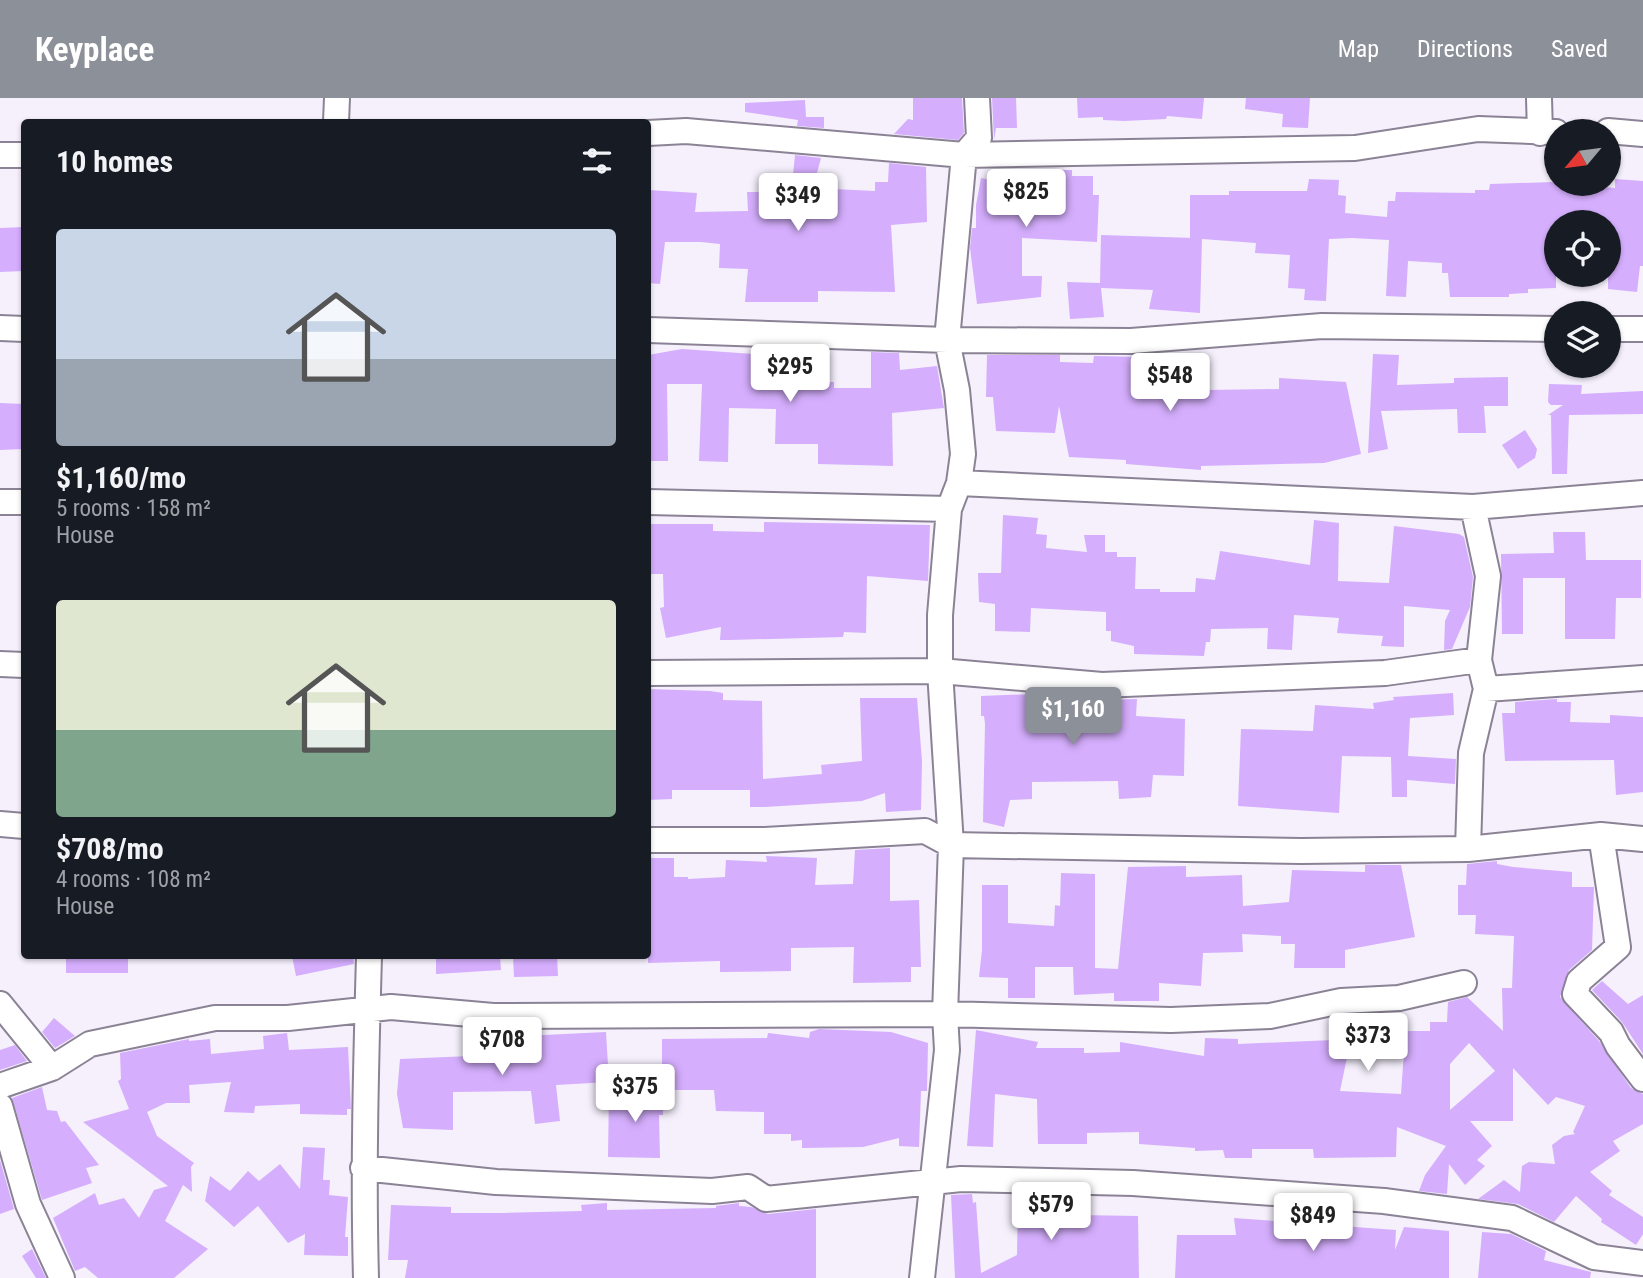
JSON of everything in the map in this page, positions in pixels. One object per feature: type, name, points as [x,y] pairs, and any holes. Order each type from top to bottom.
[{"type":"street","points":[[336,119],[337,98]]},
{"type":"street","points":[[922,1278],[947,1050],[944,1014],[951,845],[940,671],[940,615],[949,509],[959,482],[963,454],[957,390],[947,340],[964,155],[979,138],[977,98]]},
{"type":"street","points":[[1539,98],[1545,119]]},
{"type":"street","points":[[651,133],[686,131],[964,155],[1355,148],[1478,129],[1544,132]]},
{"type":"street","points":[[1621,132],[1643,134]]},
{"type":"street","points":[[0,155],[21,155]]},
{"type":"street","points":[[651,330],[947,340],[1131,341],[1322,326],[1544,329]]},
{"type":"street","points":[[0,328],[21,329]]},
{"type":"street","points":[[1621,329],[1643,329]]},
{"type":"street","points":[[959,482],[1473,507],[1643,493]]},
{"type":"street","points":[[0,502],[21,502]]},
{"type":"street","points":[[651,502],[949,509]]},
{"type":"street","points":[[1468,849],[1471,753],[1486,689],[1479,660],[1488,576],[1473,507]]},
{"type":"street","points":[[651,673],[940,671],[1101,685],[1385,673],[1479,660]]},
{"type":"street","points":[[0,664],[21,665]]},
{"type":"street","points":[[1486,689],[1643,678]]},
{"type":"street","points":[[0,824],[21,826]]},
{"type":"street","points":[[651,840],[765,840],[925,831],[951,845],[1301,851],[1468,849],[1601,835],[1643,839]]},
{"type":"street","points":[[1601,835],[1618,947],[1579,981],[1575,994],[1611,1032],[1643,1079]]},
{"type":"street","points":[[366,1278],[363,1168],[368,1107],[369,959]]},
{"type":"street","points":[[0,1086],[52,1068],[90,1044],[203,1020],[288,1018],[367,1012],[391,1007],[493,1016],[944,1014],[1171,1020],[1270,1016],[1341,1001],[1399,998],[1464,983]]},
{"type":"street","points":[[0,1004],[52,1068]]},
{"type":"street","points":[[0,1106],[28,1204],[62,1278]]},
{"type":"street","points":[[363,1168],[496,1182],[636,1185],[699,1190],[748,1187],[766,1199],[961,1179],[1133,1183],[1384,1201],[1512,1218],[1594,1257],[1643,1263]]},
{"type":"building","points":[[913,98],[962,98],[964,133],[958,140],[894,134],[908,119],[913,120]]},
{"type":"building","points":[[992,98],[1016,98],[1017,128],[996,128],[994,140]]},
{"type":"building","points":[[1077,98],[1204,98],[1202,119],[1167,116],[1166,119],[1124,121],[1103,120],[1103,117],[1078,118]]},
{"type":"building","points":[[1246,98],[1310,98],[1308,128],[1282,127],[1283,114],[1245,109]]},
{"type":"building","points":[[805,100],[806,117],[824,117],[824,128],[797,126],[798,120],[745,112],[745,103]]},
{"type":"building","points":[[795,155],[821,158],[813,188],[875,191],[875,182],[888,182],[889,163],[926,167],[927,222],[891,225],[895,292],[818,291],[818,302],[745,302],[748,269],[719,268],[720,244],[701,242],[665,242],[660,284],[651,283],[651,190],[697,193],[695,212],[748,211],[747,192],[776,192],[776,184],[792,185]]},
{"type":"building","points":[[1054,170],[1072,170],[1072,176],[1093,176],[1093,195],[1099,195],[1097,242],[1022,238],[1022,276],[1042,276],[1041,297],[977,304],[970,248],[972,228],[976,228],[976,205],[981,178],[1017,186],[1017,179],[1053,180]]},
{"type":"building","points":[[1309,179],[1339,180],[1338,195],[1346,196],[1345,213],[1387,217],[1388,201],[1395,201],[1396,192],[1475,193],[1475,190],[1489,190],[1490,184],[1544,182],[1544,196],[1621,196],[1621,179],[1643,181],[1643,266],[1640,266],[1637,292],[1608,289],[1621,287],[1621,210],[1544,210],[1544,287],[1556,288],[1528,289],[1528,293],[1509,294],[1509,297],[1450,297],[1448,273],[1442,273],[1442,263],[1408,261],[1406,297],[1386,296],[1389,240],[1329,239],[1326,301],[1304,300],[1305,289],[1288,288],[1290,255],[1255,253],[1256,243],[1202,239],[1200,313],[1149,309],[1153,290],[1101,288],[1104,317],[1070,319],[1067,282],[1100,283],[1101,235],[1190,238],[1190,195],[1229,195],[1229,191],[1307,191]]},
{"type":"building","points":[[21,227],[21,271],[0,272],[0,228]]},
{"type":"building","points":[[682,349],[784,356],[783,381],[834,382],[834,388],[871,388],[871,352],[899,353],[900,370],[937,366],[944,408],[892,413],[893,466],[818,464],[818,444],[775,444],[776,409],[729,408],[728,462],[699,461],[702,384],[667,384],[668,461],[651,461],[651,354]]},
{"type":"building","points":[[1373,354],[1399,355],[1397,385],[1454,383],[1454,378],[1508,377],[1508,406],[1484,406],[1486,433],[1458,433],[1457,409],[1381,411],[1388,449],[1368,453]]},
{"type":"building","points":[[987,355],[1060,355],[1060,362],[1093,363],[1094,356],[1145,357],[1145,360],[1197,364],[1197,368],[1208,368],[1208,390],[1279,389],[1279,378],[1346,382],[1361,454],[1324,463],[1201,466],[1201,470],[1126,464],[1126,460],[1069,457],[1059,406],[1055,433],[996,431],[993,397],[986,397]]},
{"type":"building","points":[[1549,384],[1582,385],[1581,394],[1643,391],[1643,414],[1569,415],[1567,474],[1552,474],[1551,415],[1548,415],[1563,405],[1551,405],[1548,402]]},
{"type":"building","points":[[0,403],[21,404],[21,449],[0,450]]},
{"type":"building","points":[[1525,430],[1537,449],[1535,458],[1518,469],[1502,445]]},
{"type":"building","points":[[1003,515],[1038,518],[1036,534],[1047,535],[1046,548],[1087,552],[1084,535],[1105,535],[1105,552],[1117,552],[1117,557],[1136,557],[1135,589],[1160,589],[1160,592],[1195,592],[1196,578],[1215,580],[1220,551],[1310,565],[1314,520],[1339,523],[1338,581],[1389,583],[1394,526],[1459,534],[1464,537],[1473,577],[1470,607],[1452,649],[1444,650],[1445,621],[1450,610],[1404,606],[1404,647],[1381,646],[1383,636],[1337,633],[1339,618],[1294,615],[1292,650],[1267,649],[1268,628],[1211,629],[1210,642],[1206,642],[1204,656],[1134,654],[1134,646],[1111,641],[1111,631],[1106,631],[1106,612],[1031,608],[1030,632],[995,631],[995,604],[979,602],[978,573],[1001,573]]},
{"type":"building","points":[[764,522],[930,525],[928,581],[867,576],[866,633],[844,632],[843,637],[720,640],[721,627],[666,638],[660,608],[664,607],[663,574],[651,574],[651,524],[713,524],[713,531],[764,532]]},
{"type":"building","points":[[1553,532],[1585,532],[1586,560],[1641,560],[1641,598],[1616,598],[1615,639],[1565,639],[1565,578],[1523,578],[1523,634],[1502,634],[1501,554],[1554,553]]},
{"type":"building","points":[[651,689],[710,691],[723,693],[723,700],[762,701],[763,779],[822,774],[821,765],[862,761],[860,698],[917,698],[922,761],[921,810],[886,812],[885,793],[862,801],[765,807],[750,807],[750,790],[672,790],[672,799],[651,800]]},
{"type":"building","points":[[1453,693],[1454,715],[1410,718],[1408,756],[1456,759],[1455,784],[1407,780],[1407,797],[1392,797],[1391,757],[1342,756],[1339,813],[1238,806],[1241,729],[1313,731],[1315,705],[1374,709],[1373,703],[1394,700],[1393,697]]},
{"type":"building","points":[[1034,694],[1101,700],[1137,699],[1136,716],[1185,719],[1184,776],[1153,775],[1151,797],[1119,799],[1118,781],[1032,782],[1032,799],[1010,800],[1004,827],[983,822],[985,724],[984,716],[981,716],[981,696]]},
{"type":"building","points":[[1557,699],[1557,702],[1571,702],[1570,722],[1610,723],[1610,715],[1643,717],[1643,792],[1616,795],[1614,760],[1505,761],[1502,713],[1515,713],[1515,702]]},
{"type":"building","points":[[890,848],[890,901],[919,900],[921,967],[911,967],[911,982],[853,983],[854,947],[791,948],[791,971],[720,972],[720,961],[648,963],[648,959],[651,959],[651,858],[674,858],[674,877],[688,879],[725,877],[726,860],[767,862],[766,856],[817,858],[815,885],[853,884],[855,850]]},
{"type":"building","points":[[1497,861],[1497,864],[1513,867],[1572,872],[1572,887],[1594,887],[1592,950],[1569,970],[1560,997],[1599,1041],[1631,1088],[1643,1094],[1643,1124],[1613,1141],[1620,1151],[1590,1172],[1612,1191],[1609,1195],[1643,1217],[1643,1234],[1636,1245],[1601,1222],[1602,1219],[1576,1196],[1554,1222],[1518,1204],[1478,1199],[1504,1180],[1520,1192],[1522,1166],[1529,1162],[1555,1164],[1552,1145],[1564,1136],[1575,1134],[1573,1132],[1585,1106],[1556,1097],[1548,1105],[1513,1068],[1513,1121],[1470,1121],[1492,1146],[1477,1160],[1485,1166],[1465,1185],[1449,1164],[1447,1194],[1419,1191],[1425,1175],[1446,1146],[1397,1127],[1396,1157],[1314,1158],[1313,1149],[1252,1149],[1252,1158],[1225,1158],[1223,1150],[1195,1151],[1195,1148],[1139,1144],[1139,1132],[1087,1133],[1087,1144],[1038,1144],[1037,1099],[995,1094],[993,1147],[967,1146],[976,1030],[1038,1042],[1036,1048],[1084,1048],[1084,1053],[1120,1052],[1120,1042],[1204,1056],[1205,1038],[1238,1039],[1238,1044],[1333,1040],[1350,1043],[1340,1091],[1401,1094],[1404,1051],[1396,1050],[1382,1031],[1430,1031],[1430,1022],[1447,1022],[1448,1002],[1467,997],[1503,1031],[1502,988],[1512,988],[1514,936],[1475,934],[1476,915],[1458,915],[1458,885],[1466,885],[1467,864]],"holes":[[[1469,1043],[1495,1071],[1450,1110],[1450,1064]]]},
{"type":"building","points":[[1365,865],[1401,865],[1415,937],[1345,950],[1345,968],[1294,968],[1295,944],[1281,944],[1281,936],[1242,934],[1243,952],[1203,953],[1201,986],[1159,983],[1159,1001],[1114,1001],[1114,993],[1074,995],[1073,967],[1035,967],[1035,998],[1008,998],[1008,978],[979,977],[982,950],[982,885],[1008,885],[1008,923],[1054,926],[1055,905],[1060,906],[1061,873],[1095,874],[1095,968],[1118,969],[1128,867],[1186,866],[1186,877],[1242,875],[1243,906],[1289,902],[1292,870],[1365,872]]},
{"type":"building","points":[[66,959],[128,959],[128,973],[66,973]]},
{"type":"building","points":[[293,959],[353,959],[354,964],[296,976]]},
{"type":"building","points":[[436,959],[500,959],[501,970],[436,974]]},
{"type":"building","points":[[513,959],[557,959],[558,976],[514,977]]},
{"type":"building","points":[[1602,981],[1628,1004],[1643,995],[1643,1054],[1622,1022],[1592,990]]},
{"type":"building","points":[[54,1018],[75,1036],[55,1048],[42,1032]]},
{"type":"building","points":[[819,1029],[891,1032],[928,1043],[927,1091],[921,1091],[919,1147],[899,1146],[899,1138],[863,1147],[802,1148],[802,1140],[791,1141],[791,1134],[764,1134],[764,1112],[716,1111],[714,1090],[662,1090],[662,1039],[767,1038],[768,1033],[809,1038],[810,1032]]},
{"type":"building","points":[[606,1032],[609,1082],[556,1085],[560,1121],[535,1124],[531,1091],[453,1092],[453,1130],[403,1128],[397,1094],[400,1059],[470,1056],[470,1062],[505,1061],[504,1037]]},
{"type":"building","points":[[287,1033],[289,1050],[348,1047],[351,1109],[347,1109],[347,1115],[300,1114],[300,1104],[255,1106],[254,1113],[224,1112],[231,1082],[189,1085],[190,1103],[166,1103],[147,1112],[157,1136],[194,1163],[191,1167],[192,1192],[183,1185],[165,1221],[208,1249],[174,1278],[98,1278],[85,1267],[75,1271],[53,1218],[95,1193],[99,1205],[124,1198],[139,1218],[154,1190],[168,1186],[83,1122],[129,1109],[118,1081],[121,1079],[120,1053],[189,1039],[210,1039],[211,1054],[264,1049],[263,1036]]},
{"type":"building","points":[[15,1045],[27,1061],[0,1070],[0,1050]]},
{"type":"building","points":[[42,1087],[47,1110],[57,1111],[61,1122],[65,1121],[99,1165],[86,1168],[92,1183],[42,1200],[12,1098]]},
{"type":"building","points":[[609,1091],[663,1092],[663,1115],[659,1115],[660,1158],[608,1157]]},
{"type":"building","points":[[303,1147],[325,1148],[323,1180],[330,1180],[329,1195],[348,1197],[345,1237],[348,1237],[348,1256],[304,1255],[305,1234],[288,1243],[258,1206],[234,1227],[205,1201],[210,1176],[230,1191],[248,1171],[259,1181],[280,1164],[300,1189]]},
{"type":"building","points":[[0,1160],[14,1209],[0,1214]]},
{"type":"building","points":[[972,1194],[973,1203],[976,1202],[981,1273],[1017,1255],[1018,1195],[1039,1196],[1081,1205],[1079,1215],[1138,1216],[1139,1278],[955,1278],[951,1195]]},
{"type":"building","points":[[607,1203],[607,1210],[716,1208],[739,1203],[739,1206],[751,1207],[768,1214],[816,1209],[816,1278],[405,1278],[408,1260],[388,1260],[391,1205],[451,1207],[451,1213],[503,1213],[582,1211],[581,1205]]},
{"type":"building","points":[[1234,1218],[1396,1230],[1395,1250],[1404,1227],[1449,1231],[1449,1278],[1175,1278],[1177,1235],[1236,1235]]},
{"type":"building","points":[[1482,1232],[1511,1234],[1546,1251],[1544,1260],[1591,1272],[1590,1278],[1478,1278]]},
{"type":"building","points":[[32,1249],[46,1278],[36,1278],[22,1256]]}]
